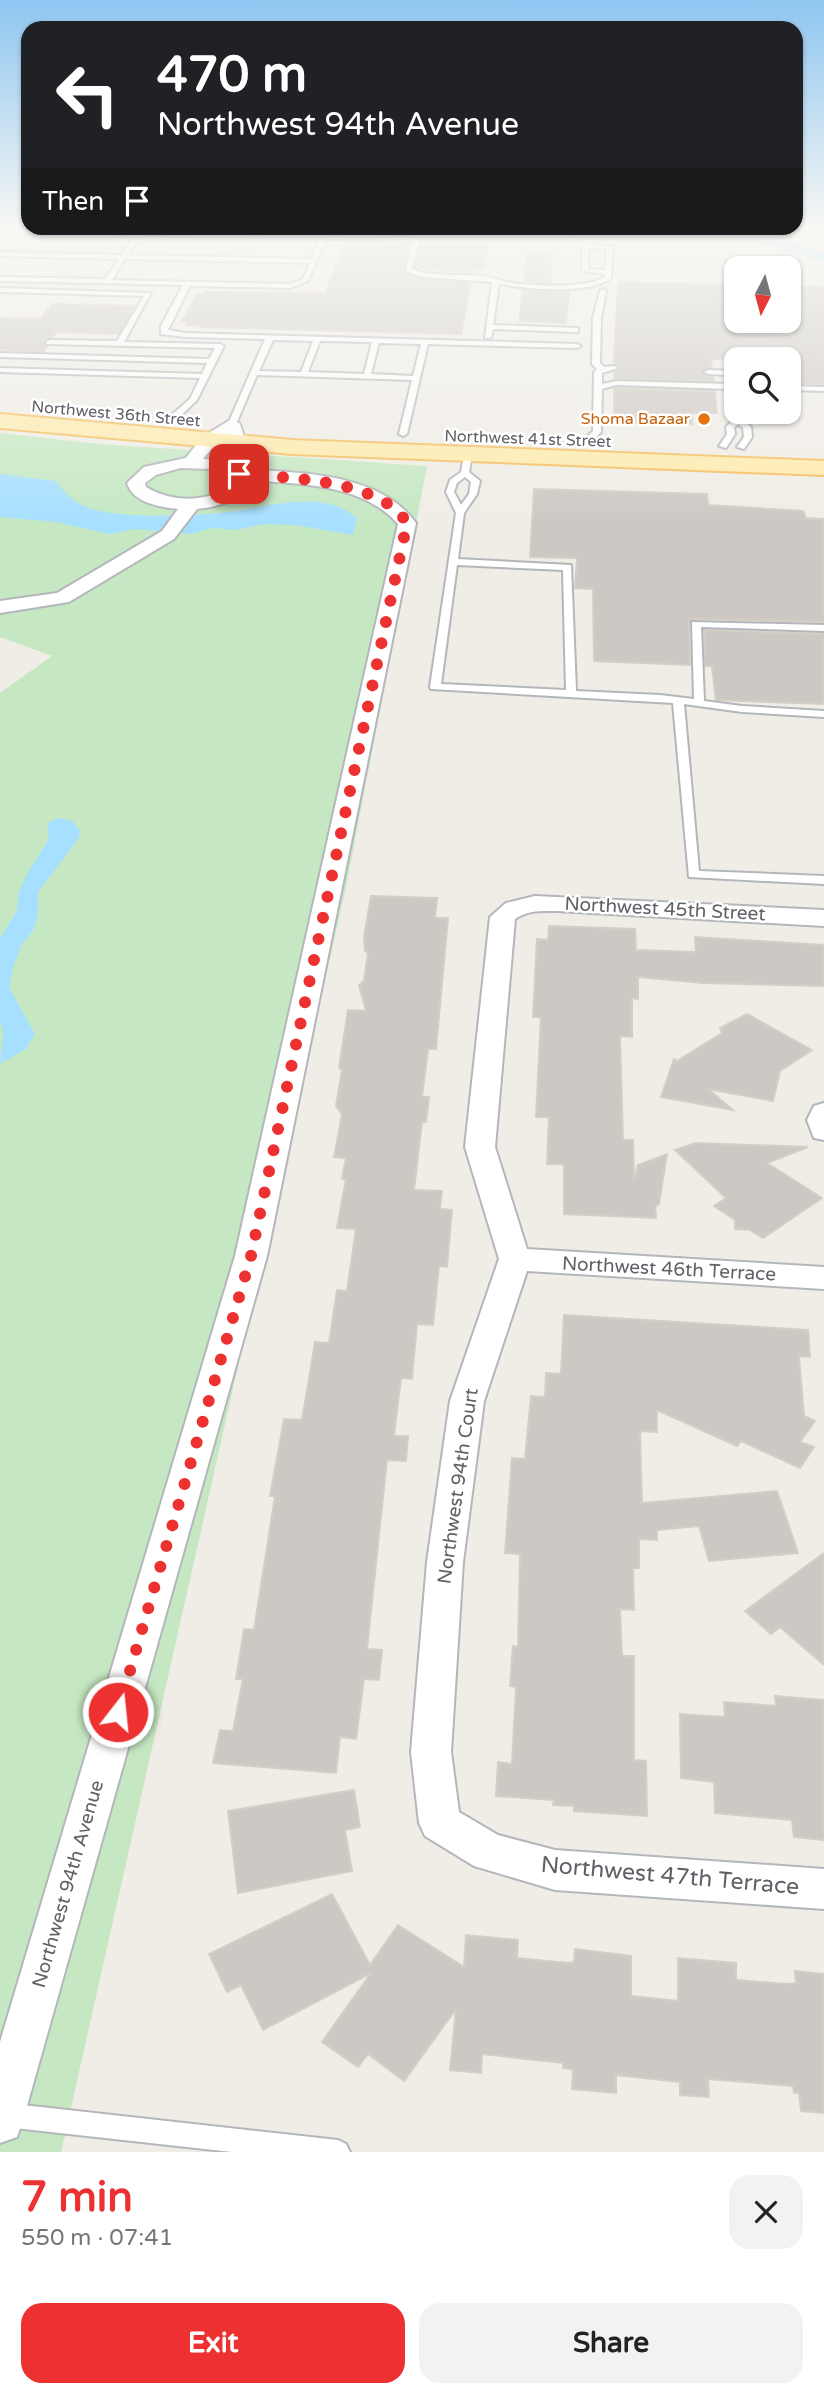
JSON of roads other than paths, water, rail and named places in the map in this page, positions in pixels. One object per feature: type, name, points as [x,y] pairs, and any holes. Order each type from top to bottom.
[{"type":"main road","name":"Northwest 36th Street","points":[[0,402],[172,419],[235,434]]},
{"type":"main road","name":"Northwest 36th Street","points":[[0,421],[208,441],[235,434]]},
{"type":"main road","name":"Northwest 41st Street","points":[[235,434],[403,434],[468,455],[588,441],[732,446],[822,455]]},
{"type":"main road","name":"Northwest 41st Street","points":[[235,434],[468,455],[690,463],[822,455]]},
{"type":"main road","points":[[690,463],[729,455],[732,446]]},
{"type":"street","points":[[225,497],[242,485],[232,470],[235,434]]},
{"type":"street","points":[[190,463],[208,441]]},
{"type":"street","name":"Northwest 94th Avenue","points":[[1,2117],[251,1256],[407,523],[399,510],[358,491],[190,463],[150,471],[136,483],[138,490],[145,496],[188,507],[270,489],[358,491]]},
{"type":"street","points":[[0,607],[62,598],[168,535],[188,507]]},
{"type":"street","points":[[0,589],[96,579]]},
{"type":"street","name":"Northwest 45th Street","points":[[515,1259],[480,1147],[503,917],[525,904],[557,904],[824,918]]},
{"type":"street","points":[[824,1112],[821,1120],[824,1131]]},
{"type":"street","name":"Northwest 46th Terrace","points":[[515,1259],[824,1278]]},
{"type":"street","name":"Northwest 94th Court","points":[[440,1824],[431,1752],[446,1549],[467,1401],[515,1259]]},
{"type":"street","name":"Northwest 47th Terrace","points":[[440,1824],[489,1852],[555,1870],[824,1889]]},
{"type":"lane","points":[[119,344],[131,324]]},
{"type":"lane","points":[[168,324],[164,332],[185,335],[577,346]]},
{"type":"lane","points":[[597,324],[596,364],[602,369]]},
{"type":"lane","points":[[487,344],[490,327],[575,330]]},
{"type":"lane","points":[[235,434],[270,337]]},
{"type":"lane","points":[[304,374],[317,339]]},
{"type":"lane","points":[[367,376],[376,341]]},
{"type":"lane","points":[[50,342],[220,346],[193,400],[172,419]]},
{"type":"lane","points":[[403,434],[425,342]]},
{"type":"lane","points":[[0,355],[212,361]]},
{"type":"lane","points":[[588,441],[597,432],[598,372],[614,368]]},
{"type":"lane","points":[[0,370],[205,376]]},
{"type":"lane","points":[[708,372],[724,373]]},
{"type":"lane","points":[[255,373],[416,378]]},
{"type":"lane","points":[[598,387],[616,383],[724,387]]},
{"type":"lane","points":[[801,388],[824,389]]},
{"type":"lane","points":[[732,424],[732,446],[748,437],[745,424]]},
{"type":"lane","points":[[460,513],[450,492],[468,455]]},
{"type":"lane","points":[[468,455],[476,481],[473,494],[460,513],[435,687],[570,693],[824,714]]},
{"type":"lane","points":[[454,562],[568,567],[570,693]]},
{"type":"lane","points":[[699,703],[696,624],[824,628]]},
{"type":"lane","points":[[678,701],[693,874],[824,880]]},
{"type":"lane","points":[[1,2117],[338,2152]]},
{"type":"water","points":[[0,474],[56,481],[79,503],[118,514],[197,515],[312,502],[343,509],[357,518],[353,535],[295,525],[264,524],[236,530],[212,528],[191,534],[136,529],[109,534],[56,522],[0,517]]},
{"type":"water","points":[[57,818],[73,821],[80,831],[79,838],[38,892],[38,916],[33,931],[22,944],[9,987],[35,1034],[26,1049],[0,1064],[3,1033],[0,1020],[0,939],[17,910],[19,892],[26,876],[47,842],[47,824]]},
{"type":"place","name":"Shoma Bazaar","points":[[704,419]]}]
